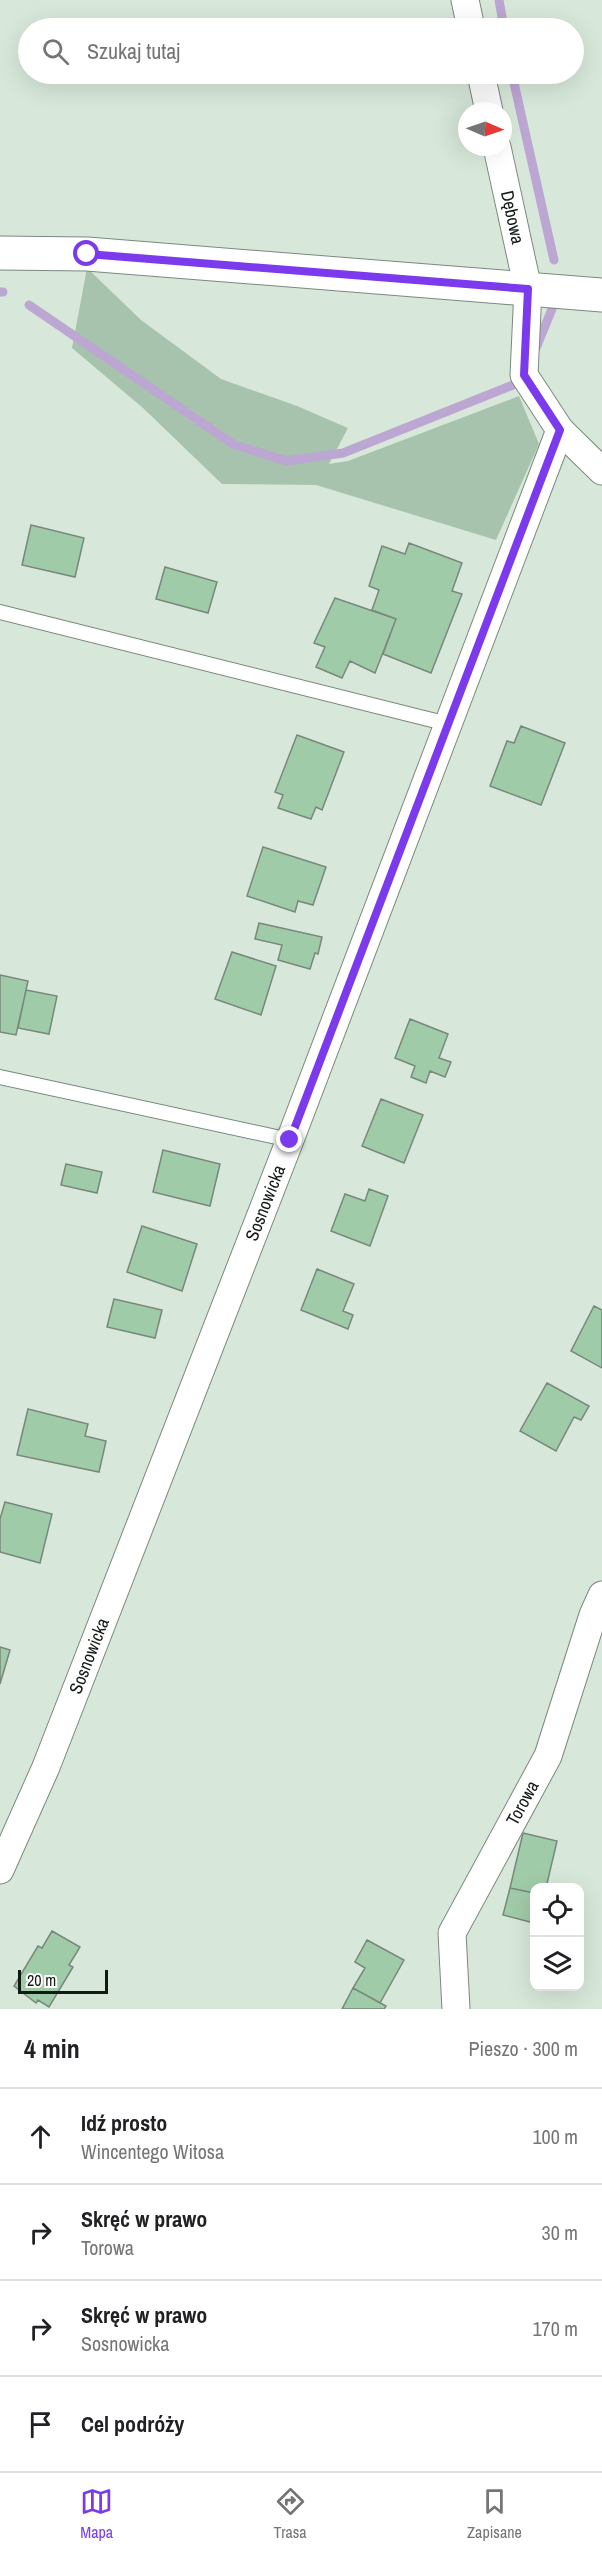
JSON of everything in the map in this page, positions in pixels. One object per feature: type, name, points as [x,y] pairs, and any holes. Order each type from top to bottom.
[{"type":"street","points":[[465,0],[469,18]]},
{"type":"street","points":[[483,84],[487,102]]},
{"type":"street","name":"Dębowa","points":[[499,156],[528,289]]},
{"type":"street","points":[[0,253],[87,254],[602,295]]},
{"type":"street","points":[[528,289],[524,375],[560,430],[602,471]]},
{"type":"street","name":"Sosnowicka","points":[[0,1870],[46,1767],[290,1140],[560,430]]},
{"type":"street","name":"Torowa","points":[[456,2009],[452,1933],[548,1756],[593,1615],[602,1595]]},
{"type":"lane","points":[[0,612],[448,724]]},
{"type":"lane","points":[[0,1077],[290,1140]]},
{"type":"green space","points":[[87,268],[141,320],[221,379],[297,406],[348,428],[329,464],[348,461],[519,396],[539,444],[496,540],[316,485],[222,484],[143,408],[72,348]]},
{"type":"building","points":[[31,525],[84,538],[75,577],[22,565]]},
{"type":"building","points":[[409,543],[462,563],[452,591],[462,594],[431,673],[383,654],[396,619],[372,610],[379,590],[369,586],[382,546],[405,554]]},
{"type":"building","points":[[165,567],[217,582],[208,613],[156,599]]},
{"type":"building","points":[[335,598],[396,619],[375,673],[350,661],[342,678],[316,667],[325,647],[314,643]]},
{"type":"building","points":[[521,726],[565,743],[541,805],[490,786],[507,741],[514,743]]},
{"type":"building","points":[[297,735],[344,752],[322,810],[316,807],[311,819],[278,808],[283,795],[275,792]]},
{"type":"building","points":[[263,847],[326,867],[313,905],[298,901],[295,912],[247,896]]},
{"type":"building","points":[[259,923],[322,937],[318,954],[315,953],[310,969],[278,960],[282,945],[255,939]]},
{"type":"building","points":[[232,952],[276,966],[261,1015],[215,999]]},
{"type":"building","points":[[0,975],[28,981],[16,1035],[0,1032]]},
{"type":"building","points":[[26,990],[57,996],[49,1034],[18,1028]]},
{"type":"building","points":[[410,1019],[448,1034],[439,1058],[451,1062],[445,1077],[430,1071],[426,1083],[411,1077],[415,1066],[395,1058]]},
{"type":"building","points":[[381,1099],[423,1115],[404,1163],[362,1146]]},
{"type":"building","points":[[163,1150],[220,1164],[210,1206],[153,1192]]},
{"type":"building","points":[[66,1164],[102,1172],[97,1193],[61,1185]]},
{"type":"building","points":[[369,1189],[388,1196],[370,1246],[331,1231],[345,1194],[365,1201]]},
{"type":"building","points":[[142,1226],[197,1244],[182,1291],[127,1272]]},
{"type":"building","points":[[317,1269],[354,1284],[343,1311],[353,1315],[348,1329],[301,1310]]},
{"type":"building","points":[[114,1299],[162,1310],[155,1338],[107,1327]]},
{"type":"building","points":[[594,1306],[602,1310],[602,1368],[571,1351]]},
{"type":"building","points":[[547,1383],[589,1406],[581,1420],[574,1417],[556,1451],[520,1431]]},
{"type":"building","points":[[28,1409],[88,1424],[85,1436],[106,1441],[99,1472],[17,1455]]},
{"type":"building","points":[[5,1502],[52,1514],[40,1563],[0,1552],[0,1519]]},
{"type":"building","points":[[0,1647],[10,1650],[0,1684]]},
{"type":"building","points":[[523,1833],[557,1841],[547,1883],[530,1883],[530,1892],[510,1888]]},
{"type":"building","points":[[510,1888],[530,1892],[530,1922],[503,1915]]},
{"type":"building","points":[[52,1931],[80,1947],[69,1965],[73,1967],[49,2007],[38,2000],[36,2003],[14,1986],[38,1946],[42,1948]]},
{"type":"building","points":[[367,1940],[404,1960],[380,2003],[353,1988],[365,1968],[355,1962]]},
{"type":"building","points":[[353,1988],[386,2006],[384,2009],[342,2009]]},
{"type":"waterway","points":[[499,0],[502,18]]},
{"type":"waterway","points":[[514,84],[554,260]]},
{"type":"waterway","points":[[29,305],[233,444],[286,461],[343,453],[513,385]]},
{"type":"waterway","points":[[536,348],[552,309]]},
{"type":"route","points":[[87,254],[528,289],[524,375],[560,430],[290,1140]]}]
